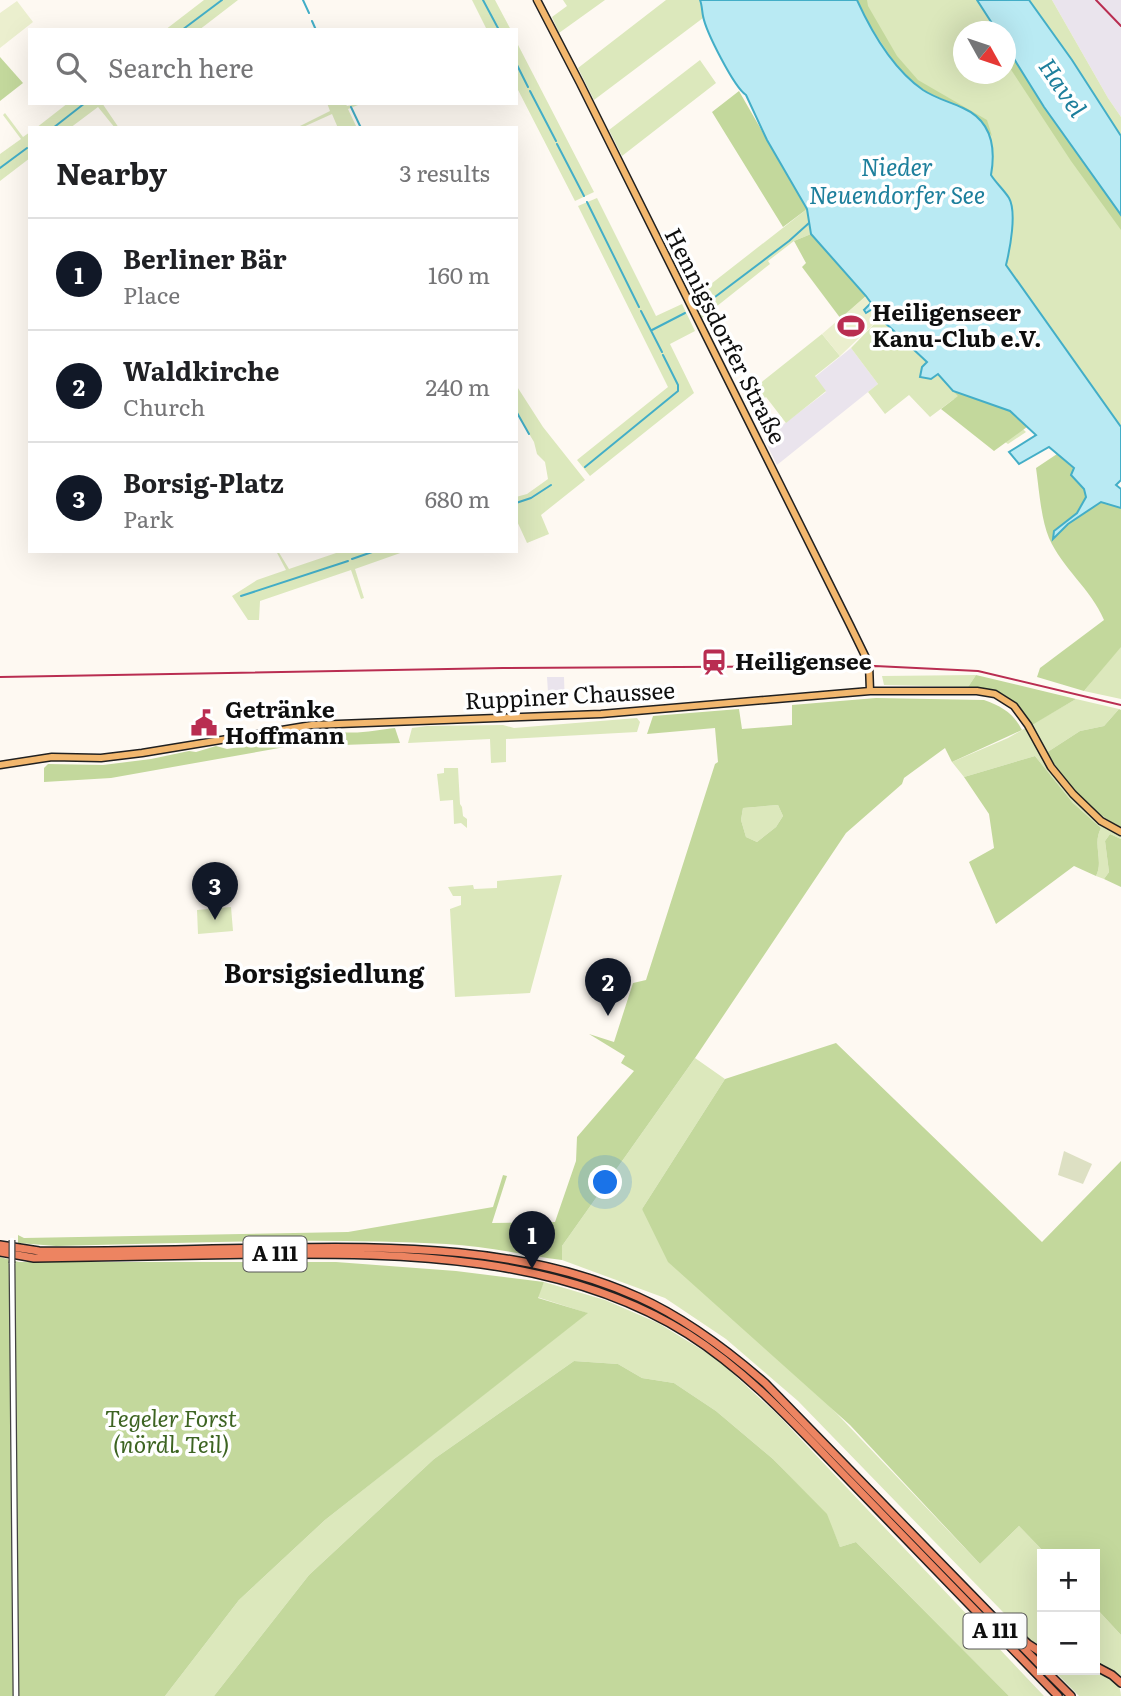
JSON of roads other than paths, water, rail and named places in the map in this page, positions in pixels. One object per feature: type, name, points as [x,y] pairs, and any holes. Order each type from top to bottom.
[{"type":"highway","name":"A 111","points":[[0,1245],[23,1250],[57,1251],[330,1247],[414,1250],[519,1262],[607,1285],[639,1298],[688,1324],[747,1367],[1037,1661]]},
{"type":"highway","name":"A 111","points":[[0,1252],[34,1258],[323,1254],[418,1258],[542,1275],[621,1300],[691,1336],[755,1385],[1041,1678],[1045,1688],[1056,1696]]},
{"type":"highway","points":[[984,1607],[999,1616],[1037,1650]]},
{"type":"highway","points":[[1100,1669],[1121,1683]]},
{"type":"highway","name":"A 111","points":[[1051,1675],[1071,1696]]},
{"type":"main road","name":"Hennigsdorfer Straße","points":[[537,0],[869,664],[870,691]]},
{"type":"main road","name":"Ruppiner Chaussee","points":[[0,765],[52,757],[105,758],[312,724],[601,714],[870,691],[976,691],[990,693],[1010,703],[1025,719],[1051,767],[1073,794],[1101,821],[1121,832]]},
{"type":"street","points":[[12,1240],[16,1696]]},
{"type":"water","name":"Nieder Neuendorfer See","points":[[700,0],[857,0],[869,25],[902,72],[923,90],[973,113],[980,120],[992,145],[991,175],[1011,204],[1012,231],[1006,265],[1121,427],[1121,480],[1116,485],[1121,489],[1121,508],[1101,502],[1068,524],[1053,539],[1054,531],[1077,513],[1086,497],[1084,489],[1071,475],[1074,468],[1049,447],[1019,464],[1009,452],[1036,435],[1010,411],[953,391],[938,374],[931,379],[920,377],[922,367],[927,362],[880,318],[874,308],[866,313],[864,310],[871,303],[811,234],[807,209],[767,140],[746,95],[721,58],[705,24]]},
{"type":"water","name":"Havel","points":[[977,0],[1029,0],[1072,60],[1121,136],[1121,215],[1044,107],[1016,62],[1016,21],[991,21]]},
{"type":"waterway","points":[[185,28],[222,0]]},
{"type":"waterway","points":[[303,0],[309,13]]},
{"type":"waterway","points":[[483,0],[498,28]]},
{"type":"waterway","points":[[312,21],[315,28]]},
{"type":"waterway","points":[[518,67],[528,87]]},
{"type":"waterway","points":[[530,91],[556,141]]},
{"type":"waterway","points":[[56,126],[82,105]]},
{"type":"waterway","points":[[351,107],[360,126]]},
{"type":"waterway","points":[[557,144],[584,196]]},
{"type":"waterway","points":[[0,168],[27,148]]},
{"type":"waterway","points":[[587,202],[639,307]]},
{"type":"waterway","points":[[707,303],[809,223]]},
{"type":"waterway","points":[[641,311],[662,352]]},
{"type":"waterway","points":[[652,330],[685,313]]},
{"type":"waterway","points":[[585,467],[678,391],[678,385],[663,355]]},
{"type":"waterway","points":[[518,415],[529,434]]},
{"type":"waterway","points":[[518,502],[531,498],[551,485]]},
{"type":"waterway","points":[[352,559],[369,553]]},
{"type":"waterway","points":[[241,596],[348,561]]},
{"type":"tram line","points":[[0,677],[503,668],[875,666],[978,671],[1121,705]]},
{"type":"railway","points":[[1096,0],[1121,26]]},
{"type":"place","name":"Heiligenseer Kanu-Club e.V.","points":[[851,326]]},
{"type":"place","name":"Heiligensee","points":[[714,662]]},
{"type":"place","name":"Getränke Hoffmann","points":[[204,723]]},
{"type":"place","name":"Borsig-Platz","points":[[215,920]]},
{"type":"place","name":"Waldkirche","points":[[608,1016]]},
{"type":"place","name":"Berliner Bär","points":[[532,1269]]},
{"type":"district","name":"Borsigsiedlung","points":[[324,974]]},
{"type":"park label","name":"Tegeler Forst (nördl. Teil)","points":[[171,1432]]}]
